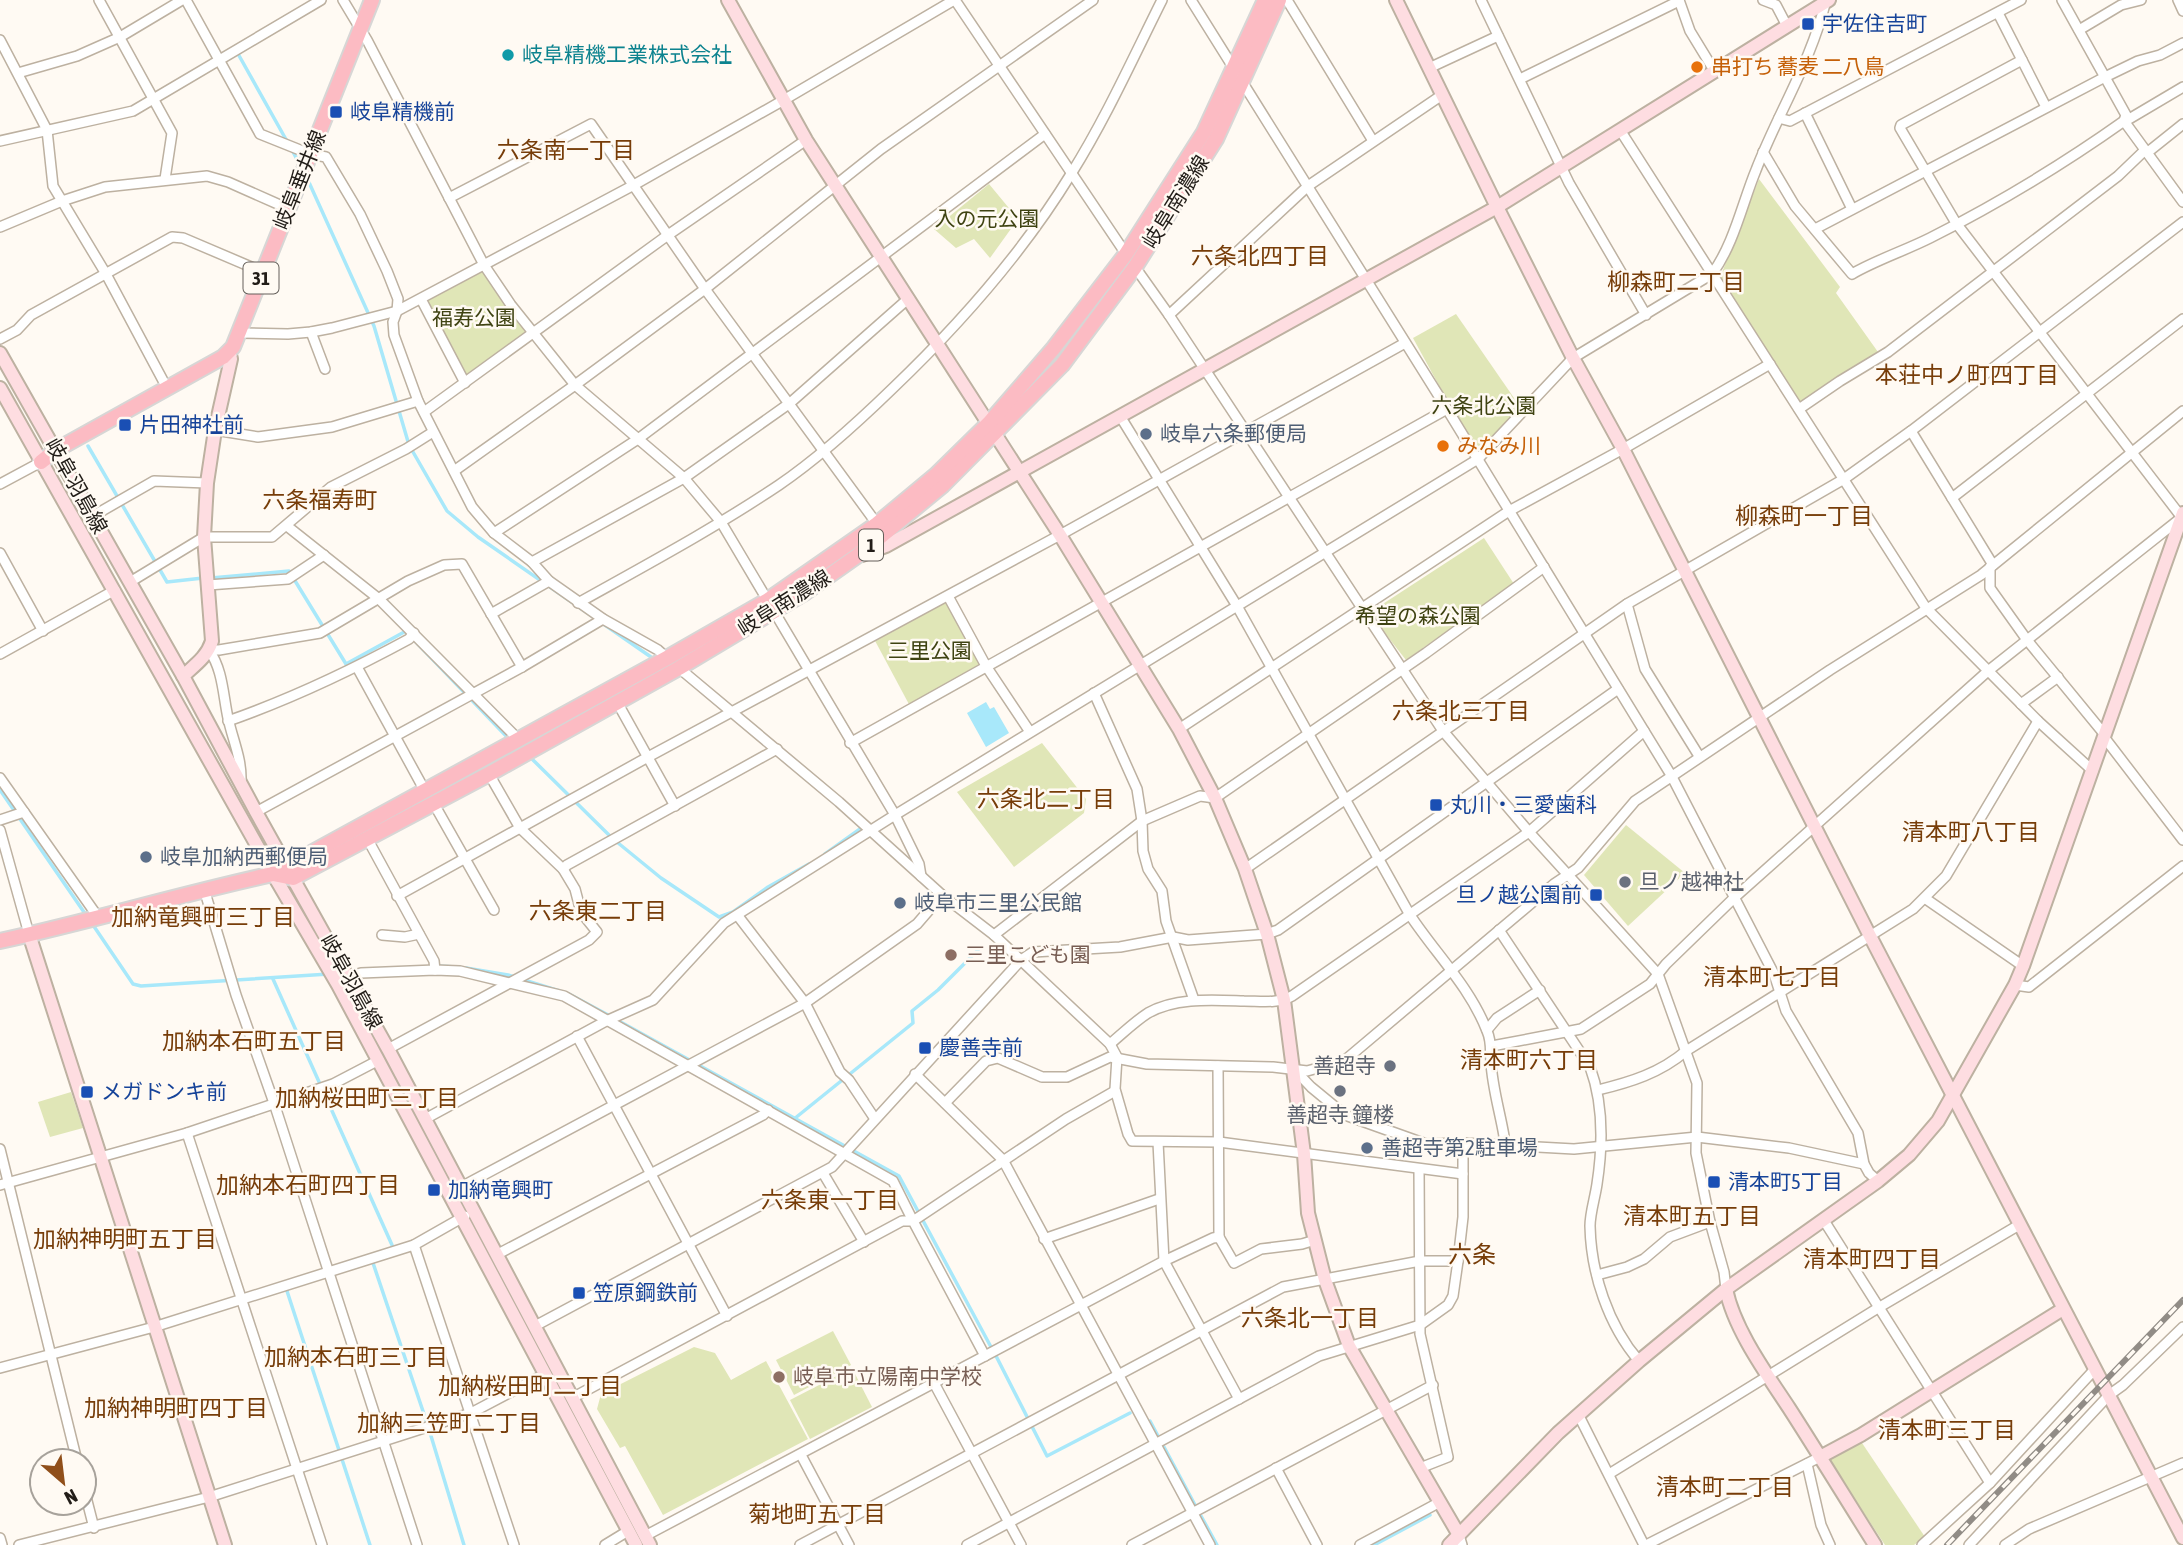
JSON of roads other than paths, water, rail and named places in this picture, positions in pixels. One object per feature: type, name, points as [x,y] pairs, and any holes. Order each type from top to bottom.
[{"type":"main road","name":"岐阜垂井線","points":[[41,462],[56,450],[229,351],[240,333],[372,0]]},
{"type":"main road","name":"岐阜南濃線","points":[[284,873],[519,740],[673,663],[857,556],[943,485],[992,428],[1126,254],[1204,132],[1265,0]]},
{"type":"main road","name":"岐阜南濃線","points":[[771,605],[877,524],[992,428],[1062,365],[1135,267],[1216,139],[1279,0]]},
{"type":"main road","name":"岐阜南濃線","points":[[0,941],[204,889],[284,873],[368,840],[617,702],[673,663]]},
{"type":"street","points":[[99,0],[172,133],[165,179]]},
{"type":"street","points":[[18,73],[76,56],[120,37],[184,0],[260,134],[310,154],[326,157],[360,214],[398,299],[393,322],[394,335],[418,401],[472,507],[494,533],[532,562],[549,581],[603,619],[658,650],[777,749],[872,830],[942,895],[993,935],[1110,1044],[1117,1057],[1115,1091],[1132,1141],[1219,1142],[1464,1174]]},
{"type":"street","points":[[0,141],[133,111],[321,0]]},
{"type":"street","points":[[343,0],[484,265],[532,332],[575,385],[684,478],[721,522],[850,743],[895,814],[919,864],[921,876]]},
{"type":"street","points":[[728,0],[782,101],[1021,472],[1179,729],[1215,798],[1245,869],[1267,934],[1284,1000],[1304,1154],[1308,1213],[1325,1280],[1349,1346],[1460,1540]]},
{"type":"street","points":[[240,333],[311,332],[397,311],[632,186],[955,0],[1126,254]]},
{"type":"street","points":[[454,471],[705,289],[881,149],[1093,0]]},
{"type":"street","points":[[578,603],[721,522],[780,484],[864,416],[939,344],[1001,273],[1072,173],[1162,0]]},
{"type":"street","points":[[1191,0],[1367,279],[1671,775],[1774,974],[1787,1011],[1858,1133],[1864,1164],[1878,1181]]},
{"type":"street","points":[[1287,0],[1373,141]]},
{"type":"street","points":[[1396,0],[1573,358],[1623,449],[1952,1096],[2183,1538]]},
{"type":"street","points":[[1481,0],[1562,167],[1646,316]]},
{"type":"street","points":[[1520,79],[1679,0],[1690,31],[1715,72]]},
{"type":"street","points":[[1763,0],[1776,5],[1787,26]]},
{"type":"street","points":[[1779,118],[1790,121],[2021,0]]},
{"type":"street","points":[[2062,0],[2126,115],[2125,120],[2144,151],[2183,202]]},
{"type":"street","points":[[2079,30],[2121,5],[2141,0]]},
{"type":"street","points":[[2178,0],[2183,11]]},
{"type":"street","points":[[857,556],[886,546],[1497,207],[1827,1]]},
{"type":"street","points":[[425,1119],[606,1021],[653,1000],[724,923],[895,814],[1478,459],[1573,358],[1712,274],[1724,258],[1763,152],[1816,36],[1827,1]]},
{"type":"street","points":[[1998,13],[2046,107]]},
{"type":"street","points":[[1429,68],[1498,36]]},
{"type":"street","points":[[0,40],[47,130],[53,186],[106,274],[167,388]]},
{"type":"street","points":[[1815,229],[2105,76],[2183,43]]},
{"type":"street","points":[[2022,60],[1901,125],[1900,128],[1955,223],[2132,454],[2183,516]]},
{"type":"street","points":[[1763,152],[1795,206],[1852,274],[1932,237],[2053,170],[2125,120],[2183,87]]},
{"type":"street","points":[[1169,315],[1308,186],[1442,95]]},
{"type":"street","points":[[1805,113],[1852,209]]},
{"type":"street","points":[[449,198],[591,124],[705,289],[877,524]]},
{"type":"street","points":[[1799,409],[1888,352],[2118,176],[2144,151],[2148,152],[2183,124]]},
{"type":"street","points":[[1620,130],[1926,608],[2038,721],[2093,771]]},
{"type":"street","points":[[494,533],[638,439],[1045,134]]},
{"type":"street","points":[[424,412],[668,235],[806,140]]},
{"type":"street","points":[[0,227],[62,201],[105,187],[207,176],[228,182],[289,209]]},
{"type":"street","points":[[1245,869],[1627,604],[1844,479],[1911,431],[2183,222]]},
{"type":"street","points":[[0,339],[17,330],[32,315],[172,237],[183,238],[263,272]]},
{"type":"street","points":[[1135,267],[1443,731],[1529,832],[1658,974],[1697,1083],[1696,1153],[1729,1304],[1769,1376],[1875,1545]]},
{"type":"street","points":[[532,562],[684,478],[790,403],[909,298]]},
{"type":"street","points":[[421,299],[465,383]]},
{"type":"street","points":[[1952,498],[2183,319]]},
{"type":"street","points":[[311,332],[325,369]]},
{"type":"street","points":[[397,896],[1060,535],[1405,343]]},
{"type":"street","points":[[183,676],[209,650],[212,641],[204,537],[207,483],[215,430],[231,359],[229,351]]},
{"type":"street","name":"岐阜羽島線","points":[[0,352],[183,676],[256,812],[379,1060],[467,1215],[545,1374],[628,1531],[643,1542]]},
{"type":"street","points":[[1179,729],[1509,510],[1623,449],[1770,364]]},
{"type":"street","name":"岐阜羽島線","points":[[0,388],[114,590],[348,977],[461,1187],[467,1215],[496,1255],[535,1326],[643,1542]]},
{"type":"street","points":[[215,430],[258,437],[332,426],[418,401]]},
{"type":"street","points":[[850,743],[1447,409]]},
{"type":"street","points":[[945,1103],[986,1061],[998,1058],[1042,1077],[1067,1077],[1110,1057],[1147,1064],[1293,1068],[1307,1071],[1344,1061],[1451,969],[1578,868],[1635,802],[1699,756],[1991,566],[2183,411]]},
{"type":"street","points":[[1120,416],[1237,606],[1410,915],[1428,944],[1451,969],[1487,1030],[1492,1046],[1491,1063],[1504,1136],[1502,1146]]},
{"type":"street","points":[[1911,431],[1991,566],[1990,588],[2027,640],[2183,840]]},
{"type":"street","points":[[130,582],[204,537],[272,537],[331,487],[406,449],[433,432]]},
{"type":"street","points":[[0,484],[41,462]]},
{"type":"street","points":[[93,516],[154,481],[207,483]]},
{"type":"street","points":[[1492,1046],[1581,1029],[1650,984],[1734,898],[1988,671],[2183,516]]},
{"type":"street","points":[[1449,1545],[1460,1540],[1578,1414],[1639,1361],[1726,1289],[1878,1181],[1909,1155],[1938,1121],[2015,985],[2023,966],[2183,516]]},
{"type":"street","points":[[287,526],[379,599],[519,740]]},
{"type":"street","points":[[0,553],[43,631]]},
{"type":"street","points":[[208,585],[288,579],[324,555]]},
{"type":"street","points":[[209,650],[320,634],[408,581],[444,565],[462,564],[522,667]]},
{"type":"street","points":[[993,935],[1142,821],[1200,796],[1215,798],[1544,567]]},
{"type":"street","points":[[491,614],[549,581]]},
{"type":"street","points":[[0,654],[114,590]]},
{"type":"street","points":[[948,596],[986,666],[1030,732]]},
{"type":"street","points":[[1627,604],[1645,669],[1699,756]]},
{"type":"street","points":[[256,812],[522,667],[603,619]]},
{"type":"street","points":[[228,721],[280,703],[357,667],[414,634]]},
{"type":"street","points":[[209,650],[218,663],[228,721],[242,764],[241,785]]},
{"type":"street","points":[[357,667],[425,791]]},
{"type":"street","points":[[2021,704],[2057,677]]},
{"type":"street","points":[[535,1326],[832,1167],[1021,960],[1033,952],[1120,947],[1173,937],[1188,940],[1267,934],[1278,930],[1618,689]]},
{"type":"street","points":[[1094,694],[1137,789],[1143,851],[1148,869],[1161,891],[1166,920],[1194,1000]]},
{"type":"street","points":[[617,702],[675,806]]},
{"type":"street","points":[[1598,1090],[1654,1073],[1926,899],[1946,876],[2038,721]]},
{"type":"street","points":[[1110,1044],[1151,1012],[1194,1000],[1284,1000],[1529,832],[1644,731]]},
{"type":"street","points":[[563,869],[777,749]]},
{"type":"street","points":[[388,1049],[589,940],[597,932],[581,912],[575,889],[563,869],[520,828],[489,774]]},
{"type":"street","points":[[0,778],[18,815],[98,917]]},
{"type":"street","points":[[434,804],[494,910]]},
{"type":"street","points":[[0,820],[18,815]]},
{"type":"street","points":[[0,830],[29,934],[85,1113],[225,1545]]},
{"type":"street","points":[[368,840],[434,961],[435,970]]},
{"type":"street","points":[[2015,985],[2029,987],[2183,866]]},
{"type":"street","points":[[204,889],[236,995],[274,1103],[417,1545]]},
{"type":"street","points":[[461,1187],[805,1003],[917,924],[942,895]]},
{"type":"street","points":[[1926,899],[2023,966]]},
{"type":"street","points":[[738,916],[805,1003],[840,1072],[849,1080],[875,1119]]},
{"type":"street","points":[[1499,930],[1590,1067],[1598,1090],[1602,1147],[1590,1224],[1597,1275],[1605,1305],[1639,1361]]},
{"type":"street","points":[[382,935],[405,937],[419,934]]},
{"type":"street","points":[[348,977],[361,973],[435,970],[473,973],[564,996],[893,1181],[985,1356]]},
{"type":"street","points":[[1487,1030],[1497,1018],[1540,990]]},
{"type":"street","points":[[578,1036],[727,1315]]},
{"type":"street","points":[[4,1184],[102,1159],[187,1133],[333,1084],[379,1060]]},
{"type":"street","points":[[1218,1066],[1219,1237],[1234,1263],[1261,1249],[1315,1240]]},
{"type":"street","points":[[1293,1068],[1345,1115],[1426,1144],[1463,1143],[1574,1149],[1697,1137],[1789,1148],[1864,1164]]},
{"type":"street","points":[[915,1074],[1003,1160],[1210,1545]]},
{"type":"street","points":[[572,1398],[902,1221],[913,1221],[1066,1119],[1115,1091]]},
{"type":"street","points":[[496,1255],[768,1110]]},
{"type":"street","points":[[187,1133],[322,1545]]},
{"type":"street","points":[[1158,1142],[1164,1261],[1239,1399]]},
{"type":"street","points":[[967,1545],[1319,1356],[1420,1325],[1448,1305],[1453,1296],[1463,1217],[1463,1143]]},
{"type":"street","points":[[0,1149],[4,1184],[73,1447]]},
{"type":"street","points":[[1419,1169],[1420,1334],[1448,1457],[1420,1468]]},
{"type":"street","points":[[823,1172],[864,1242]]},
{"type":"street","points":[[1044,1238],[1159,1199]]},
{"type":"street","points":[[0,1368],[154,1327],[414,1245],[467,1215]]},
{"type":"street","points":[[1823,1219],[1990,1483]]},
{"type":"street","points":[[1597,1275],[1628,1267],[1644,1259],[1670,1237],[1710,1222]]},
{"type":"street","points":[[1609,1474],[1878,1308],[2019,1225]]},
{"type":"street","points":[[643,1542],[1164,1261],[1219,1237]]},
{"type":"street","points":[[414,1245],[514,1545]]},
{"type":"street","points":[[800,1545],[1283,1287],[1420,1261],[1458,1261]]},
{"type":"street","points":[[1578,1414],[1645,1545],[1821,1457],[2063,1309]]},
{"type":"street","points":[[1969,1545],[2109,1395],[2123,1385],[2183,1326]]},
{"type":"street","points":[[1922,1545],[1990,1483],[2095,1369]]},
{"type":"street","points":[[19,1545],[209,1497],[383,1442],[471,1413],[545,1374]]},
{"type":"street","points":[[934,1383],[1021,1545]]},
{"type":"street","points":[[1132,1545],[1433,1385]]},
{"type":"street","points":[[801,1455],[849,1545]]},
{"type":"street","points":[[2005,1545],[2029,1529],[2183,1463]]},
{"type":"street","points":[[1807,1464],[1821,1525],[1830,1545]]},
{"type":"street","points":[[1276,1468],[1317,1545]]},
{"type":"street","points":[[1360,1545],[1440,1502]]},
{"type":"street","points":[[91,1517],[94,1528]]},
{"type":"street","points":[[605,1545],[628,1531]]},
{"type":"street","points":[[0,1538],[2,1545]]},
{"type":"water","points":[[986,702],[990,709],[994,707],[1009,733],[986,747],[967,713]]},
{"type":"waterway","points":[[237,52],[288,143]]},
{"type":"waterway","points":[[292,150],[300,165]]},
{"type":"waterway","points":[[307,178],[374,326],[409,445],[447,511],[478,537],[651,657]]},
{"type":"waterway","points":[[88,446],[167,582],[203,578]]},
{"type":"waterway","points":[[211,578],[289,571],[346,664],[406,631],[407,633]]},
{"type":"waterway","points":[[415,641],[509,739]]},
{"type":"waterway","points":[[530,757],[612,838],[661,878],[719,917],[733,912],[768,887],[809,864]]},
{"type":"waterway","points":[[0,790],[86,915]]},
{"type":"waterway","points":[[825,854],[860,829]]},
{"type":"waterway","points":[[93,925],[133,984],[141,986],[329,974]]},
{"type":"waterway","points":[[794,1119],[913,1023],[912,1011],[938,990],[978,950]]},
{"type":"waterway","points":[[434,966],[458,967]]},
{"type":"waterway","points":[[466,968],[508,975],[569,994],[610,1016]]},
{"type":"waterway","points":[[273,979],[392,1245]]},
{"type":"waterway","points":[[617,1020],[899,1176],[991,1347]]},
{"type":"waterway","points":[[372,1260],[428,1426],[464,1545]]},
{"type":"waterway","points":[[286,1288],[370,1545]]},
{"type":"waterway","points":[[994,1352],[1047,1456],[1130,1413]]},
{"type":"waterway","points":[[1150,1421],[1158,1436]]},
{"type":"waterway","points":[[1164,1447],[1195,1505]]},
{"type":"waterway","points":[[1374,1545],[1430,1515]]},
{"type":"waterway","points":[[1201,1516],[1217,1545]]},
{"type":"railway","points":[[1947,1545],[2183,1300]]},
{"type":"place","name":"宇佐住吉町","points":[[1808,24]]},
{"type":"place","name":"岐阜精機工業株式会社","points":[[508,55]]},
{"type":"place","name":"串打ち 蕎麦 二八鳥","points":[[1697,67]]},
{"type":"place","name":"岐阜精機前","points":[[336,112]]},
{"type":"place","name":"片田神社前","points":[[125,425]]},
{"type":"place","name":"岐阜六条郵便局","points":[[1146,434]]},
{"type":"place","name":"みなみ川","points":[[1443,446]]},
{"type":"place","name":"丸川・三愛歯科","points":[[1436,805]]},
{"type":"place","name":"岐阜加納西郵便局","points":[[146,857]]},
{"type":"place","name":"旦ノ越神社","points":[[1625,882]]},
{"type":"place","name":"旦ノ越公園前","points":[[1596,895]]},
{"type":"place","name":"岐阜市三里公民館","points":[[900,903]]},
{"type":"place","name":"三里こども園","points":[[951,955]]},
{"type":"place","name":"慶善寺前","points":[[925,1048]]},
{"type":"place","name":"善超寺","points":[[1390,1066]]},
{"type":"place","name":"善超寺 鐘楼","points":[[1340,1091]]},
{"type":"place","name":"メガドンキ前","points":[[87,1092]]},
{"type":"place","name":"善超寺第2駐車場","points":[[1367,1148]]},
{"type":"place","name":"清本町5丁目","points":[[1714,1182]]},
{"type":"place","name":"加納竜興町","points":[[434,1190]]},
{"type":"place","name":"笠原鋼鉄前","points":[[579,1293]]},
{"type":"place","name":"岐阜市立陽南中学校","points":[[779,1377]]},
{"type":"district","name":"六条南一丁目","points":[[566,150]]},
{"type":"district","name":"六条北四丁目","points":[[1260,256]]},
{"type":"district","name":"柳森町二丁目","points":[[1676,282]]},
{"type":"district","name":"本荘中ノ町四丁目","points":[[1967,375]]},
{"type":"district","name":"六条福寿町","points":[[320,500]]},
{"type":"district","name":"柳森町一丁目","points":[[1804,516]]},
{"type":"district","name":"六条北三丁目","points":[[1461,711]]},
{"type":"district","name":"六条北二丁目","points":[[1046,799]]},
{"type":"district","name":"清本町八丁目","points":[[1971,832]]},
{"type":"district","name":"六条東二丁目","points":[[598,911]]},
{"type":"district","name":"加納竜興町三丁目","points":[[203,917]]},
{"type":"district","name":"清本町七丁目","points":[[1772,977]]},
{"type":"district","name":"加納本石町五丁目","points":[[254,1041]]},
{"type":"district","name":"清本町六丁目","points":[[1529,1060]]},
{"type":"district","name":"加納桜田町三丁目","points":[[367,1098]]},
{"type":"district","name":"加納本石町四丁目","points":[[308,1185]]},
{"type":"district","name":"六条東一丁目","points":[[830,1200]]},
{"type":"district","name":"清本町五丁目","points":[[1692,1216]]},
{"type":"district","name":"加納神明町五丁目","points":[[125,1239]]},
{"type":"district","name":"六条","points":[[1472,1255]]},
{"type":"district","name":"清本町四丁目","points":[[1872,1259]]},
{"type":"district","name":"六条北一丁目","points":[[1310,1318]]},
{"type":"district","name":"加納本石町三丁目","points":[[356,1357]]},
{"type":"district","name":"加納桜田町二丁目","points":[[530,1386]]},
{"type":"district","name":"加納神明町四丁目","points":[[176,1408]]},
{"type":"district","name":"加納三笠町二丁目","points":[[449,1423]]},
{"type":"district","name":"清本町三丁目","points":[[1947,1430]]},
{"type":"district","name":"清本町二丁目","points":[[1725,1487]]},
{"type":"district","name":"菊地町五丁目","points":[[817,1514]]},
{"type":"park label","name":"入の元公園","points":[[987,219]]},
{"type":"park label","name":"福寿公園","points":[[474,318]]},
{"type":"park label","name":"六条北公園","points":[[1484,406]]},
{"type":"park label","name":"希望の森公園","points":[[1418,616]]},
{"type":"park label","name":"三里公園","points":[[930,651]]}]
